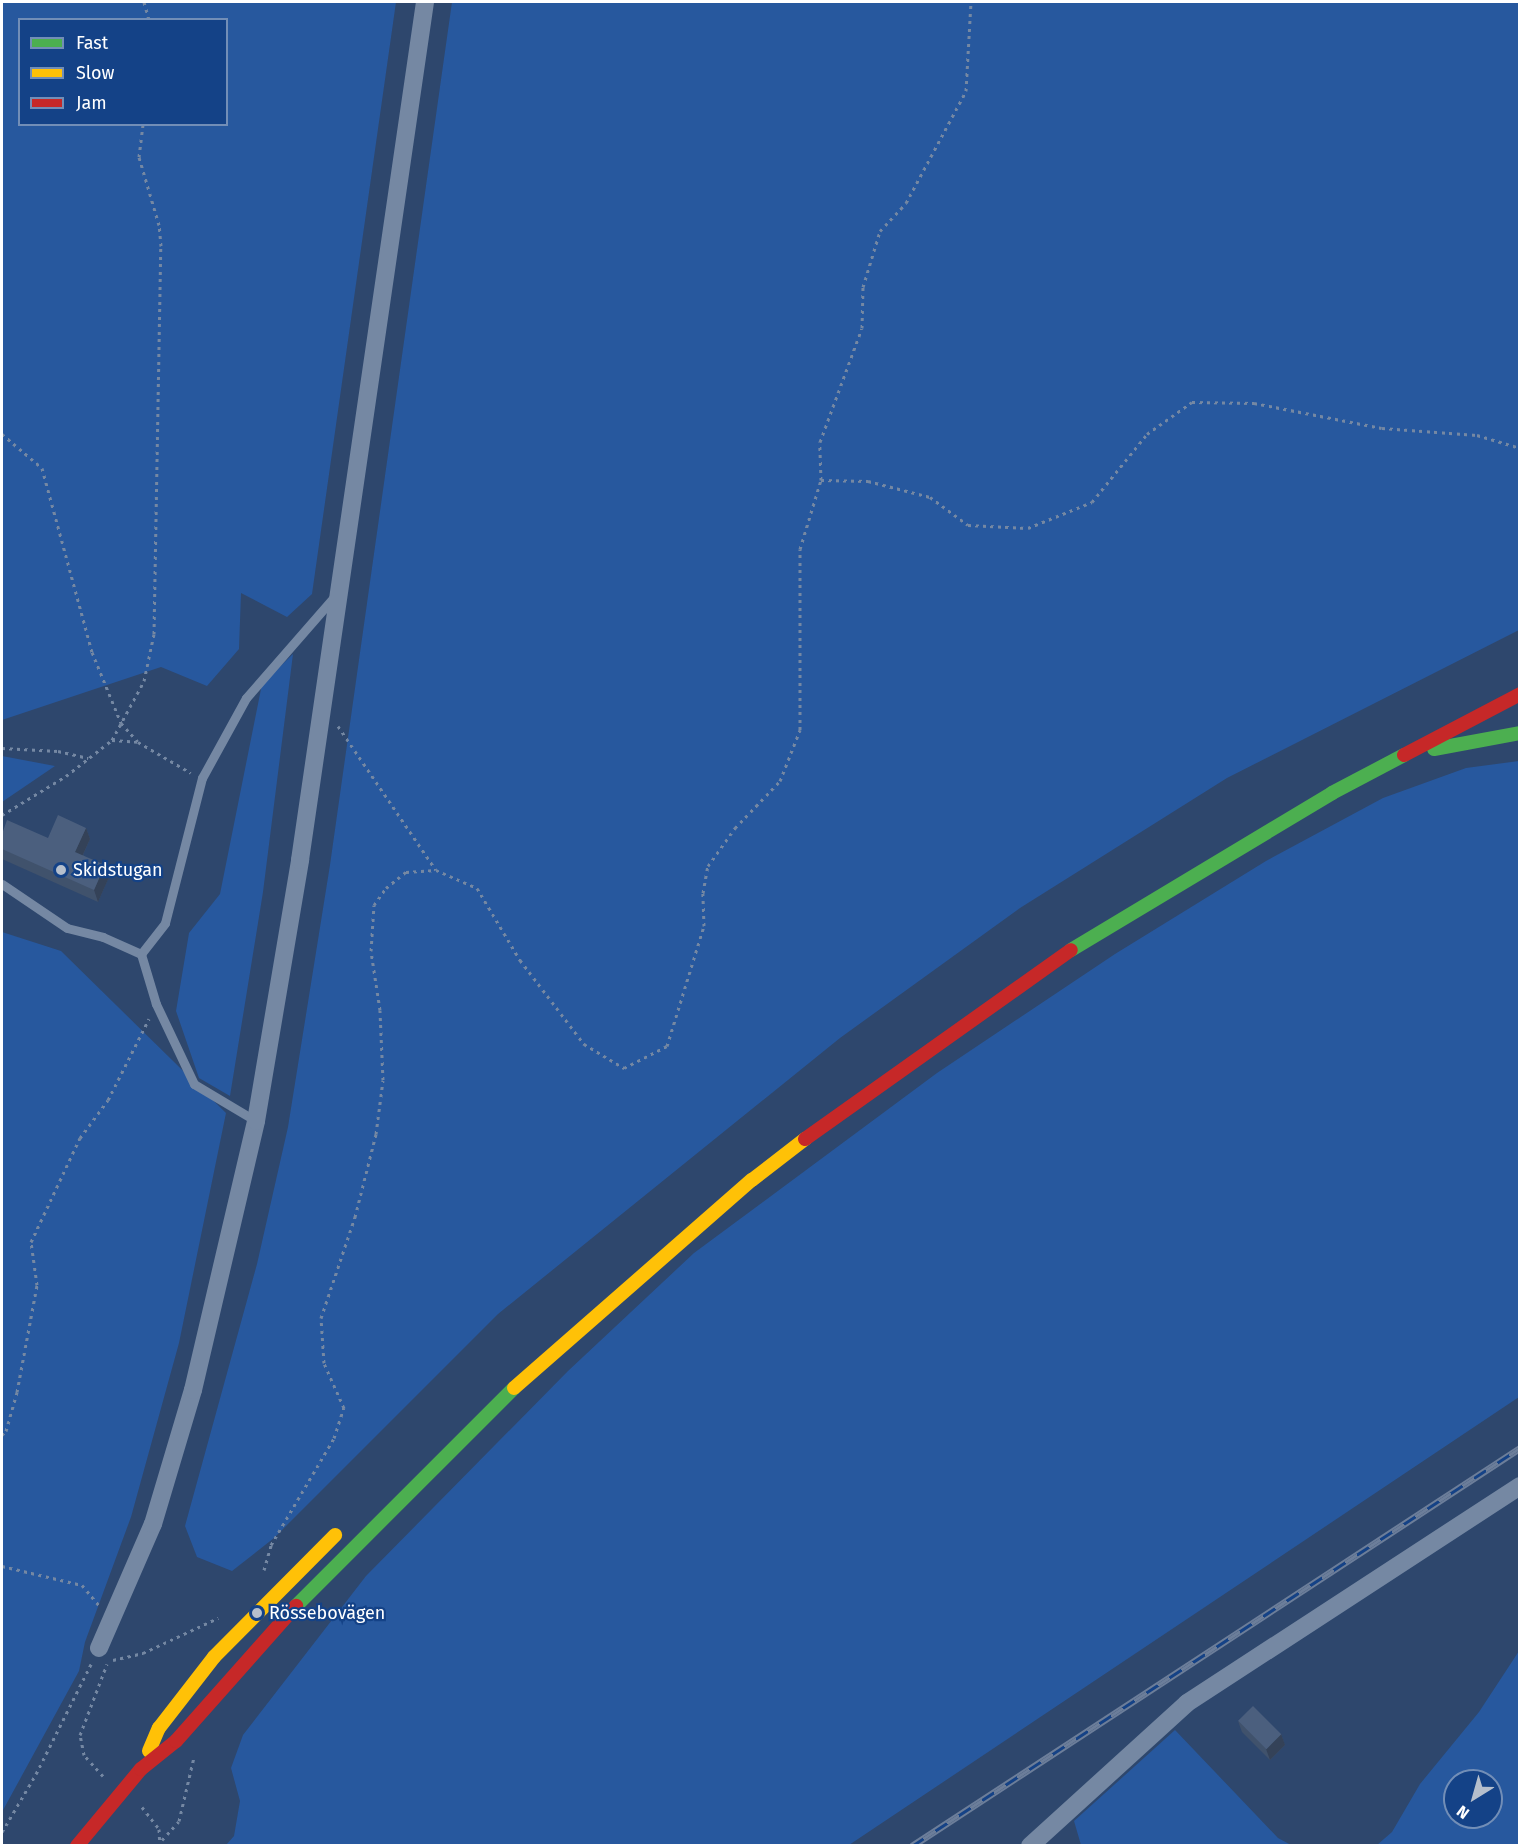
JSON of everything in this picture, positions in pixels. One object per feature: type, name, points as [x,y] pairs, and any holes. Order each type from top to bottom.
[{"type":"highway","points":[[77,1845],[141,1769],[176,1741],[288,1614],[493,1406],[752,1180],[855,1100],[1084,941],[1240,846],[1403,754],[1520,694]]},
{"type":"highway","points":[[1403,754],[1520,733]]},
{"type":"highway","points":[[141,1769],[159,1728],[214,1657],[346,1523]]},
{"type":"street","points":[[104,1655],[112,1619],[153,1524],[193,1390],[256,1121],[321,718],[425,2]]},
{"type":"street","points":[[1030,1845],[1187,1703],[1520,1486]]},
{"type":"lane","points":[[141,954],[165,923],[202,778],[246,698],[339,592]]},
{"type":"lane","points":[[2,884],[67,928],[103,938],[141,954]]},
{"type":"lane","points":[[141,954],[156,1004],[194,1084],[256,1121]]},
{"type":"path","points":[[144,2],[148,18]]},
{"type":"path","points":[[262,1574],[271,1545],[334,1438],[344,1408],[324,1363],[321,1318],[355,1216],[376,1134],[383,1080],[380,1010],[371,951],[374,905],[386,888],[406,872],[436,870],[477,888],[520,960],[584,1044],[624,1068],[667,1046],[704,926],[703,893],[708,866],[735,828],[780,781],[800,730],[800,549],[821,480],[820,442],[862,328],[863,287],[880,231],[906,203],[966,91],[971,2]]},
{"type":"path","points":[[2,815],[88,759],[112,740],[144,681],[154,634],[161,246],[159,225],[140,157],[143,126]]},
{"type":"path","points":[[821,480],[868,481],[930,497],[968,525],[1028,528],[1092,502],[1147,434],[1192,402],[1254,402],[1382,428],[1477,435],[1520,448]]},
{"type":"path","points":[[2,434],[42,468],[92,652],[121,723],[138,742],[202,778]]},
{"type":"path","points":[[321,718],[337,724],[436,870]]},
{"type":"path","points":[[112,740],[138,742]]},
{"type":"path","points":[[2,748],[58,751],[88,759]]},
{"type":"path","points":[[2,1435],[6,1431],[17,1392],[37,1284],[31,1242],[80,1138],[108,1100],[156,1004]]},
{"type":"path","points":[[2,1566],[82,1585],[112,1619]]},
{"type":"path","points":[[104,1655],[143,1653],[228,1612]]},
{"type":"path","points":[[104,1655],[80,1735],[84,1755],[104,1777]]},
{"type":"path","points":[[2,1832],[104,1655]]},
{"type":"path","points":[[160,1845],[179,1821],[197,1752]]},
{"type":"path","points":[[140,1806],[156,1824],[162,1840]]},
{"type":"shaded area","points":[[2,2],[396,2],[312,594],[287,617],[241,593],[239,649],[207,686],[161,667],[2,720]]},
{"type":"shaded area","points":[[452,2],[1519,2],[1519,630],[1227,778],[1020,908],[840,1038],[498,1314],[274,1538],[232,1571],[197,1557],[185,1526],[257,1264],[288,1127],[330,865]]},
{"type":"shaded area","points":[[293,654],[263,892],[230,1096],[199,1078],[176,1011],[189,933],[220,894],[262,684]]},
{"type":"shaded area","points":[[2,756],[55,766],[2,802]]},
{"type":"shaded area","points":[[1519,761],[1519,1397],[849,1845],[226,1845],[234,1836],[240,1801],[231,1768],[243,1735],[366,1576],[568,1371],[694,1253],[937,1073],[1115,954],[1266,861],[1383,798],[1466,768]]},
{"type":"shaded area","points":[[2,932],[61,951],[226,1113],[179,1343],[131,1517],[85,1642],[79,1671],[2,1812]]},
{"type":"shaded area","points":[[1519,1651],[1519,1845],[1377,1845],[1392,1832],[1420,1784],[1479,1712]]},
{"type":"shaded area","points":[[1175,1730],[1278,1838],[1291,1845],[1081,1845],[1074,1821]]},
{"type":"building","name":"Skidstugan","points":[[58,815],[86,828],[75,852],[105,865],[94,890],[2,849],[2,834],[7,820],[48,838]]},
{"type":"building","points":[[1253,1706],[1281,1734],[1266,1749],[1238,1721]]},
{"type":"railway","points":[[912,1846],[1520,1448]]},
{"type":"traffic: fast","points":[[1434,749],[1520,733]]},
{"type":"traffic: fast","points":[[1071,950],[1332,793],[1404,755]]},
{"type":"traffic: fast","points":[[296,1606],[514,1388]]},
{"type":"traffic: slow","points":[[514,1388],[752,1180],[805,1139]]},
{"type":"traffic: slow","points":[[149,1751],[159,1728],[214,1657],[335,1535]]},
{"type":"traffic: jam","points":[[1404,755],[1520,694]]},
{"type":"traffic: jam","points":[[805,1139],[1071,950]]},
{"type":"traffic: jam","points":[[77,1846],[141,1769],[176,1741],[296,1606]]},
{"type":"place","name":"Skidstugan","points":[[61,870]]},
{"type":"place","name":"Rössebovägen","points":[[257,1613]]}]
